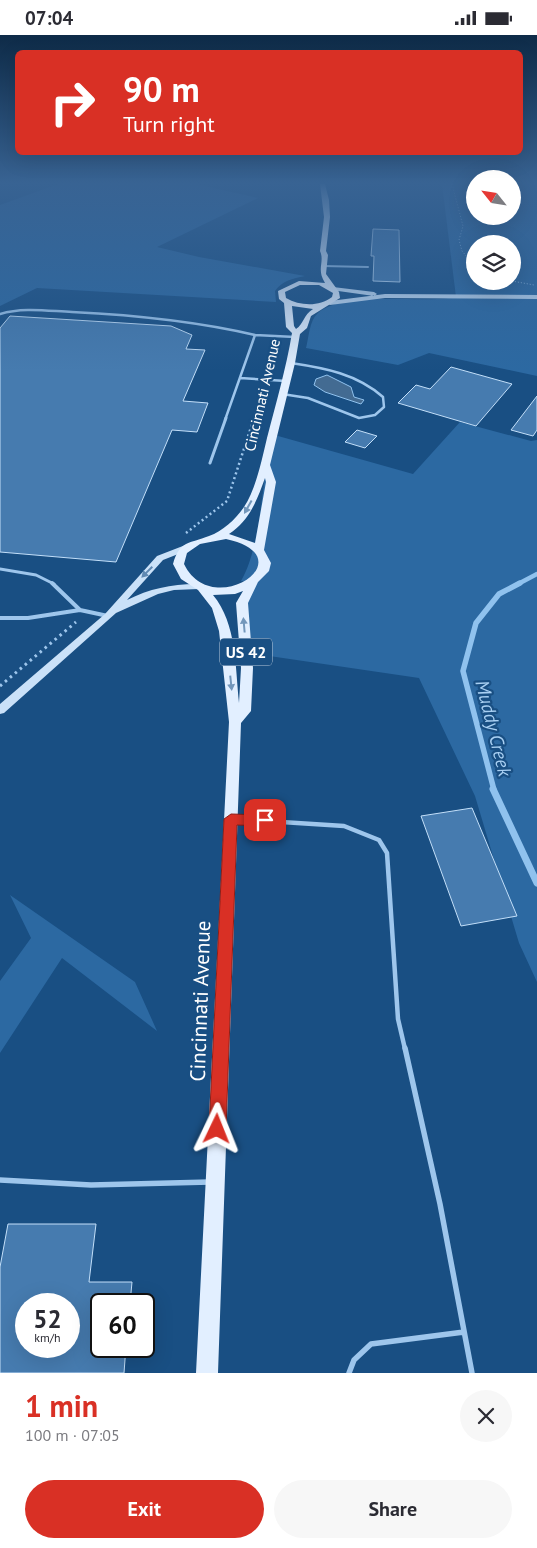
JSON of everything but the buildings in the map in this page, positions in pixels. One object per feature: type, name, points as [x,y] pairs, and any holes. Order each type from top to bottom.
[{"type":"main road","points":[[288,303],[304,306],[326,304],[337,295],[323,274],[325,255],[324,246]]},
{"type":"main road","points":[[299,283],[313,270],[318,255],[323,251]]},
{"type":"main road","points":[[299,283],[319,284],[332,288]]},
{"type":"main road","name":"Cincinnati Avenue","points":[[296,335],[290,327],[288,303],[281,297],[281,291],[299,283]]},
{"type":"main road","name":"Cincinnati Avenue","points":[[215,537],[228,531],[250,506],[265,465],[291,363],[296,335],[303,328],[308,315],[326,304]]},
{"type":"main road","name":"Cincinnati Avenue","points":[[259,550],[271,482],[265,465]]},
{"type":"main road","points":[[215,537],[240,538],[259,550],[265,560],[264,569],[252,581],[237,589],[223,591],[199,587],[186,581],[180,573],[178,564],[181,555],[188,547],[199,541],[215,537]]},
{"type":"main road","name":"Cincinnati Avenue","points":[[235,722],[244,711],[247,668],[242,603],[252,581]]},
{"type":"main road","name":"Cincinnati Avenue","points":[[199,587],[217,607],[225,631],[235,722],[207,1373]]},
{"type":"street","points":[[332,288],[385,296]]},
{"type":"street","points":[[326,304],[385,296],[537,297]]},
{"type":"street","points":[[0,710],[108,616],[160,558],[188,547]]},
{"type":"street","points":[[108,616],[137,597],[156,589],[176,585],[199,587]]},
{"type":"lane","points":[[323,266],[368,267]]},
{"type":"lane","points":[[0,314],[14,310],[25,310],[172,319],[207,323],[255,335],[296,335]]},
{"type":"lane","points":[[210,463],[255,335]]},
{"type":"lane","points":[[282,394],[308,398],[359,418],[374,415],[384,407],[382,397],[365,382],[328,370],[291,363]]},
{"type":"lane","points":[[240,378],[286,381]]},
{"type":"lane","points":[[0,569],[28,571],[46,578],[67,593],[80,610]]},
{"type":"lane","points":[[0,618],[28,618],[80,610],[108,616]]},
{"type":"lane","points":[[231,819],[344,826],[379,840],[388,853],[398,1019],[440,1204],[472,1373]]},
{"type":"lane","points":[[0,1180],[91,1185],[215,1182]]},
{"type":"lane","points":[[349,1373],[354,1360],[370,1344],[464,1331]]},
{"type":"path","points":[[521,282],[537,285]]},
{"type":"path","points":[[180,537],[226,501],[242,462],[279,336]]},
{"type":"path","points":[[0,686],[88,612]]},
{"type":"shaded area","points":[[0,246],[158,246],[199,257],[305,276],[288,280],[281,284],[275,291],[276,302],[37,288],[0,306]]},
{"type":"shaded area","points":[[450,246],[466,246],[466,290],[521,290],[521,246],[537,246],[537,376],[429,353],[398,365],[306,348],[315,316],[330,306],[364,300],[456,297]]},
{"type":"shaded area","points":[[327,375],[351,387],[354,397],[364,400],[361,404],[325,392],[314,385],[316,379]]},
{"type":"shaded area","points":[[460,422],[531,441],[537,440],[537,982],[519,943],[475,796],[419,678],[243,652],[249,582],[241,581],[248,567],[257,531],[271,434],[413,474]]},
{"type":"shaded area","points":[[10,895],[135,982],[157,1031],[62,958],[0,1053],[0,981],[31,938]]},
{"type":"waterway","name":"Muddy Creek","points":[[518,584],[537,574]]},
{"type":"waterway","name":"Muddy Creek","points":[[494,790],[463,671],[476,623],[499,594],[520,583]]},
{"type":"waterway","name":"Muddy Creek","points":[[493,789],[537,883]]},
{"type":"route","points":[[217,1129],[231,819],[265,820]]}]
